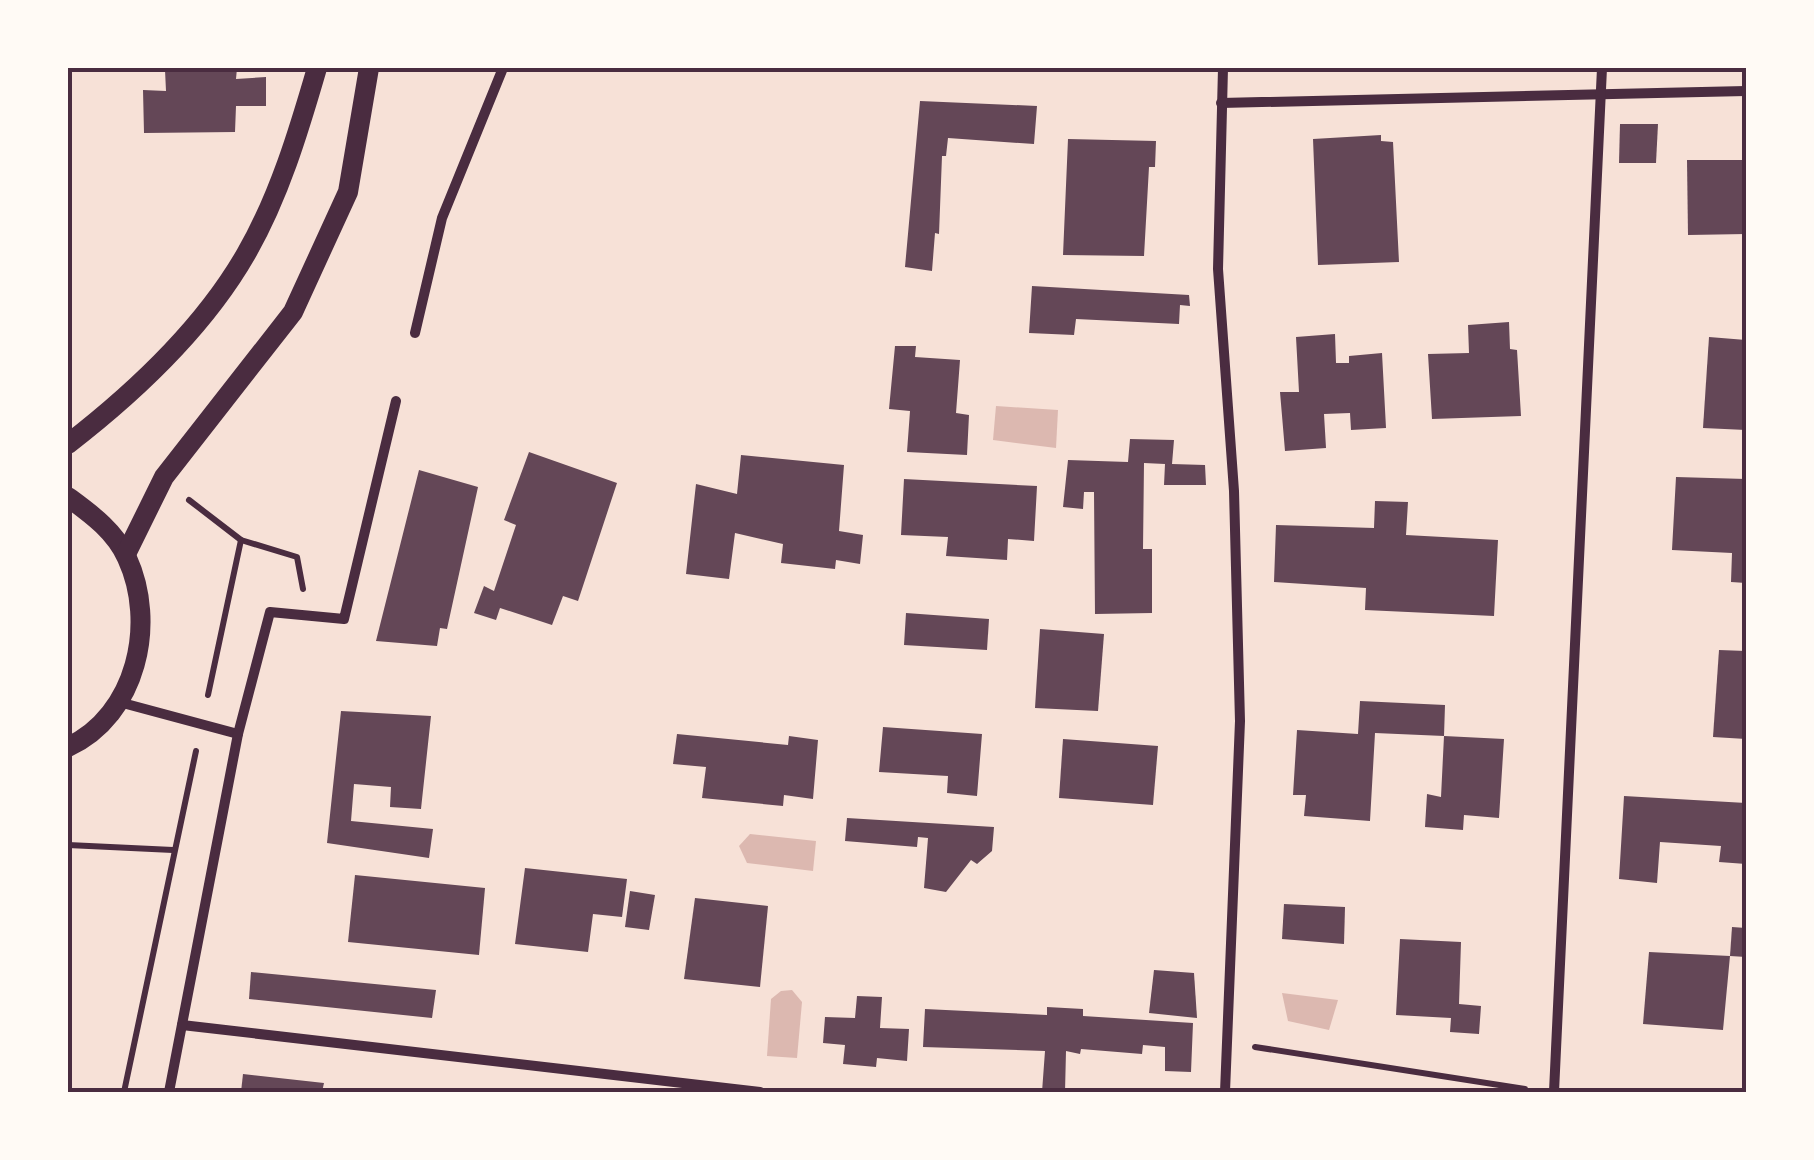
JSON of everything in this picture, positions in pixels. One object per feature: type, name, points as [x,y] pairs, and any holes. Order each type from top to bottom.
[{"type":"main road","points":[[68,444],[180,342],[246,255],[296,140],[317,68]]},
{"type":"main road","points":[[126,554],[164,477],[293,312],[348,192],[370,68]]},
{"type":"main road","points":[[68,497],[99,519],[126,554],[139,591],[142,629],[135,667],[118,702],[71,750]]},
{"type":"street","points":[[415,333],[442,218],[503,68]]},
{"type":"street","points":[[1223,68],[1218,269],[1234,491],[1240,721],[1230,1043],[1225,1092]]},
{"type":"street","points":[[1554,1092],[1602,68]]},
{"type":"street","points":[[1221,103],[1746,91]]},
{"type":"street","points":[[169,1092],[238,734],[270,612],[344,619],[396,401]]},
{"type":"street","points":[[118,702],[238,734]]},
{"type":"street","points":[[182,1025],[760,1092]]},
{"type":"path","points":[[213,521],[241,540],[297,558],[304,578],[301,615]]},
{"type":"path","points":[[124,1092],[241,540]]},
{"type":"path","points":[[68,845],[174,850]]},
{"type":"path","points":[[1230,1043],[1528,1090]]},
{"type":"shaded area","points":[[996,406],[1058,410],[1056,448],[993,440]]},
{"type":"shaded area","points":[[750,834],[816,841],[813,871],[747,863],[739,846]]},
{"type":"shaded area","points":[[792,990],[802,1002],[797,1058],[767,1056],[771,999],[781,991]]},
{"type":"shaded area","points":[[1282,993],[1338,1000],[1329,1030],[1288,1021]]},
{"type":"building","points":[[237,68],[236,79],[266,77],[266,106],[236,106],[235,132],[144,133],[143,90],[166,91],[165,70]]},
{"type":"building","points":[[920,101],[1037,106],[1034,144],[948,138],[946,156],[942,156],[939,234],[935,233],[932,271],[905,267]]},
{"type":"building","points":[[1620,124],[1658,124],[1656,163],[1619,163]]},
{"type":"building","points":[[1381,135],[1381,141],[1393,142],[1399,262],[1318,265],[1313,139]]},
{"type":"building","points":[[1068,139],[1156,141],[1155,167],[1149,167],[1144,256],[1063,255]]},
{"type":"building","points":[[1687,160],[1746,160],[1746,234],[1688,235]]},
{"type":"building","points":[[1032,286],[1189,295],[1190,306],[1180,305],[1179,324],[1076,319],[1074,335],[1029,333]]},
{"type":"building","points":[[1509,322],[1510,349],[1517,350],[1521,416],[1432,419],[1428,354],[1469,353],[1468,325]]},
{"type":"building","points":[[1335,334],[1336,363],[1349,363],[1349,356],[1382,353],[1386,428],[1351,430],[1350,413],[1324,414],[1326,448],[1285,451],[1280,392],[1299,392],[1296,337]]},
{"type":"building","points":[[1709,337],[1746,340],[1746,430],[1703,428]]},
{"type":"building","points":[[895,346],[916,346],[915,357],[960,360],[956,413],[969,415],[967,455],[907,452],[910,411],[889,409]]},
{"type":"building","points":[[1130,439],[1174,440],[1172,464],[1205,465],[1206,485],[1164,485],[1165,464],[1144,463],[1143,549],[1152,549],[1152,613],[1095,614],[1094,492],[1084,492],[1083,509],[1063,507],[1068,460],[1128,462]]},
{"type":"building","points":[[529,452],[617,483],[578,601],[563,596],[552,625],[500,608],[496,620],[474,613],[484,586],[494,591],[516,525],[504,520]]},
{"type":"building","points":[[741,455],[844,465],[839,531],[863,535],[860,564],[836,560],[835,569],[781,563],[783,544],[735,533],[729,579],[686,574],[696,484],[737,494]]},
{"type":"building","points":[[419,470],[478,487],[447,629],[440,628],[437,646],[376,641]]},
{"type":"building","points":[[1676,477],[1746,479],[1746,583],[1731,582],[1732,553],[1672,550]]},
{"type":"building","points":[[904,479],[1037,486],[1034,541],[1008,539],[1007,560],[946,556],[948,537],[901,535]]},
{"type":"building","points":[[1375,501],[1408,502],[1406,535],[1498,540],[1494,616],[1365,610],[1366,588],[1274,582],[1276,525],[1374,528]]},
{"type":"building","points":[[906,613],[989,619],[987,650],[904,645]]},
{"type":"building","points":[[1040,629],[1104,634],[1098,711],[1035,708]]},
{"type":"building","points":[[1719,650],[1746,651],[1746,739],[1713,737]]},
{"type":"building","points":[[1360,701],[1445,705],[1444,736],[1375,733],[1370,821],[1304,816],[1306,795],[1293,795],[1297,730],[1358,734]]},
{"type":"building","points":[[341,711],[431,716],[421,809],[390,807],[391,787],[354,784],[351,821],[433,829],[429,858],[327,843]]},
{"type":"building","points":[[883,727],[982,734],[977,796],[947,793],[948,776],[879,772]]},
{"type":"building","points":[[677,734],[788,745],[789,736],[818,740],[813,799],[784,795],[783,806],[702,798],[706,767],[673,764]]},
{"type":"building","points":[[1444,736],[1504,739],[1499,818],[1464,815],[1463,830],[1425,827],[1427,794],[1441,797]]},
{"type":"building","points":[[1063,739],[1158,746],[1153,805],[1059,798]]},
{"type":"building","points":[[1624,796],[1746,803],[1746,864],[1719,862],[1721,846],[1660,842],[1657,883],[1619,879]]},
{"type":"building","points":[[847,818],[994,827],[992,851],[977,864],[971,860],[946,892],[924,888],[928,838],[918,837],[917,847],[845,841]]},
{"type":"building","points":[[525,868],[627,879],[622,917],[593,914],[588,952],[515,944]]},
{"type":"building","points":[[355,875],[485,888],[479,955],[348,942]]},
{"type":"building","points":[[630,891],[655,895],[649,930],[625,927]]},
{"type":"building","points":[[695,898],[768,906],[760,987],[684,979]]},
{"type":"building","points":[[1284,904],[1345,907],[1344,944],[1282,939]]},
{"type":"building","points":[[1732,927],[1746,928],[1746,957],[1730,956]]},
{"type":"building","points":[[1400,939],[1461,942],[1459,1004],[1481,1006],[1479,1034],[1450,1032],[1451,1018],[1396,1015]]},
{"type":"building","points":[[1649,952],[1730,956],[1723,1030],[1643,1024]]},
{"type":"building","points":[[1154,970],[1194,973],[1197,1018],[1149,1013]]},
{"type":"building","points":[[251,972],[436,990],[432,1018],[249,999]]},
{"type":"building","points":[[857,996],[882,997],[880,1028],[909,1029],[907,1061],[877,1058],[876,1067],[843,1064],[845,1045],[823,1043],[825,1017],[855,1018]]},
{"type":"building","points":[[1047,1007],[1083,1009],[1083,1016],[1193,1023],[1191,1072],[1165,1071],[1165,1047],[1143,1045],[1142,1054],[1066,1051],[1065,1092],[1042,1092],[1045,1051],[923,1047],[925,1009],[1047,1015]]},
{"type":"building","points":[[243,1074],[324,1083],[322,1092],[241,1092]]}]
